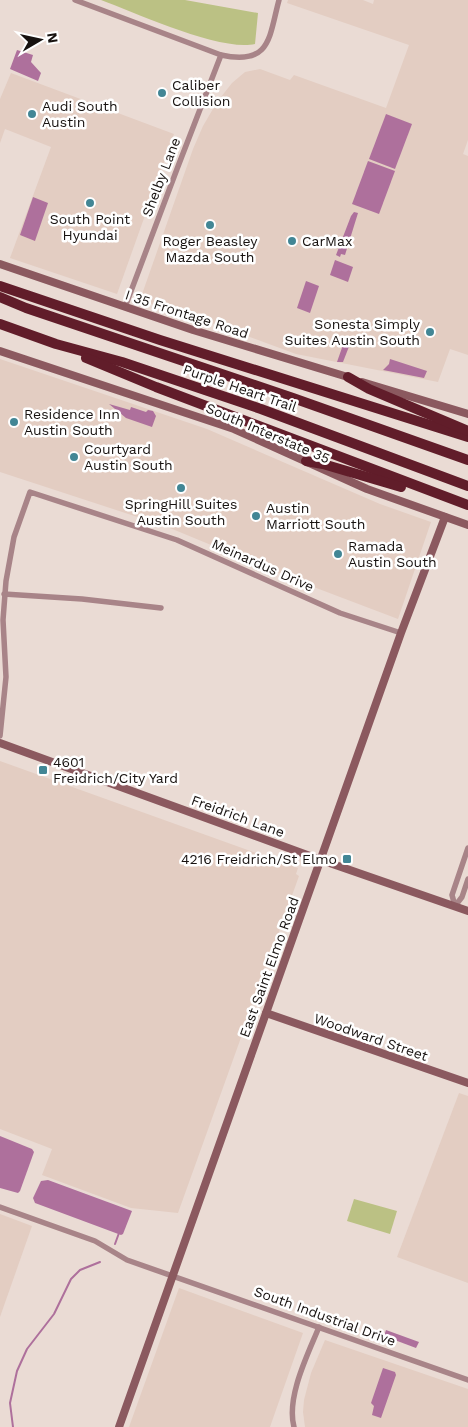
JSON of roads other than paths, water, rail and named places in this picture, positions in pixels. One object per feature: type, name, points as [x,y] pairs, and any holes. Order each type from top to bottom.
[{"type":"highway","points":[[0,286],[160,340],[468,437]]},
{"type":"highway","name":"Purple Heart Trail","points":[[0,298],[468,460]]},
{"type":"highway","name":"Purple Heart Trail","points":[[0,324],[56,344],[122,362],[261,409],[468,486]]},
{"type":"highway","points":[[56,344],[156,388],[468,504]]},
{"type":"highway","points":[[348,377],[369,389],[468,432]]},
{"type":"highway","points":[[306,461],[468,504]]},
{"type":"street","points":[[76,0],[221,55],[235,58],[250,57],[262,50],[269,41],[279,0]]},
{"type":"street","name":"Shelby Lane","points":[[126,307],[221,55]]},
{"type":"street","name":"I 35 Frontage Road","points":[[0,264],[293,362],[348,377]]},
{"type":"street","name":"South Interstate 35","points":[[0,350],[234,429],[367,489],[468,525]]},
{"type":"street","points":[[348,377],[468,414]]},
{"type":"street","name":"Meinardus Drive","points":[[4,594],[12,547],[30,492],[177,540],[340,613],[401,633]]},
{"type":"street","name":"East Saint Elmo Road","points":[[119,1427],[401,633],[445,517]]},
{"type":"street","points":[[0,736],[6,677],[3,620],[4,594],[82,599],[161,608]]},
{"type":"street","name":"Freidrich Lane","points":[[0,743],[321,860],[468,911]]},
{"type":"street","points":[[455,906],[452,895],[468,848]]},
{"type":"street","points":[[455,906],[462,897],[468,879]]},
{"type":"street","name":"Woodward Street","points":[[266,1013],[468,1084]]},
{"type":"street","name":"South Industrial Drive","points":[[0,1207],[95,1241],[127,1260],[468,1380]]},
{"type":"street","points":[[294,1427],[292,1422],[297,1387],[319,1327]]},
{"type":"waterway","points":[[115,1244],[119,1233]]},
{"type":"waterway","points":[[13,1427],[10,1403],[17,1371],[27,1349],[54,1314],[71,1279],[80,1270],[100,1262]]},
{"type":"place","name":"Caliber Collision","points":[[162,93]]},
{"type":"place","name":"Audi South Austin","points":[[32,114]]},
{"type":"place","name":"South Point Hyundai","points":[[90,203]]},
{"type":"place","name":"Roger Beasley Mazda South","points":[[210,225]]},
{"type":"place","name":"CarMax","points":[[292,241]]},
{"type":"place","name":"Sonesta Simply Suites Austin South","points":[[430,332]]},
{"type":"place","name":"Residence Inn Austin South","points":[[14,422]]},
{"type":"place","name":"Courtyard Austin South","points":[[74,457]]},
{"type":"place","name":"SpringHill Suites Austin South","points":[[181,488]]},
{"type":"place","name":"Austin Marriott South","points":[[256,516]]},
{"type":"place","name":"Ramada Austin South","points":[[338,554]]},
{"type":"place","name":"4601 Freidrich/City Yard","points":[[43,770]]},
{"type":"place","name":"4216 Freidrich/St Elmo","points":[[347,859]]}]
